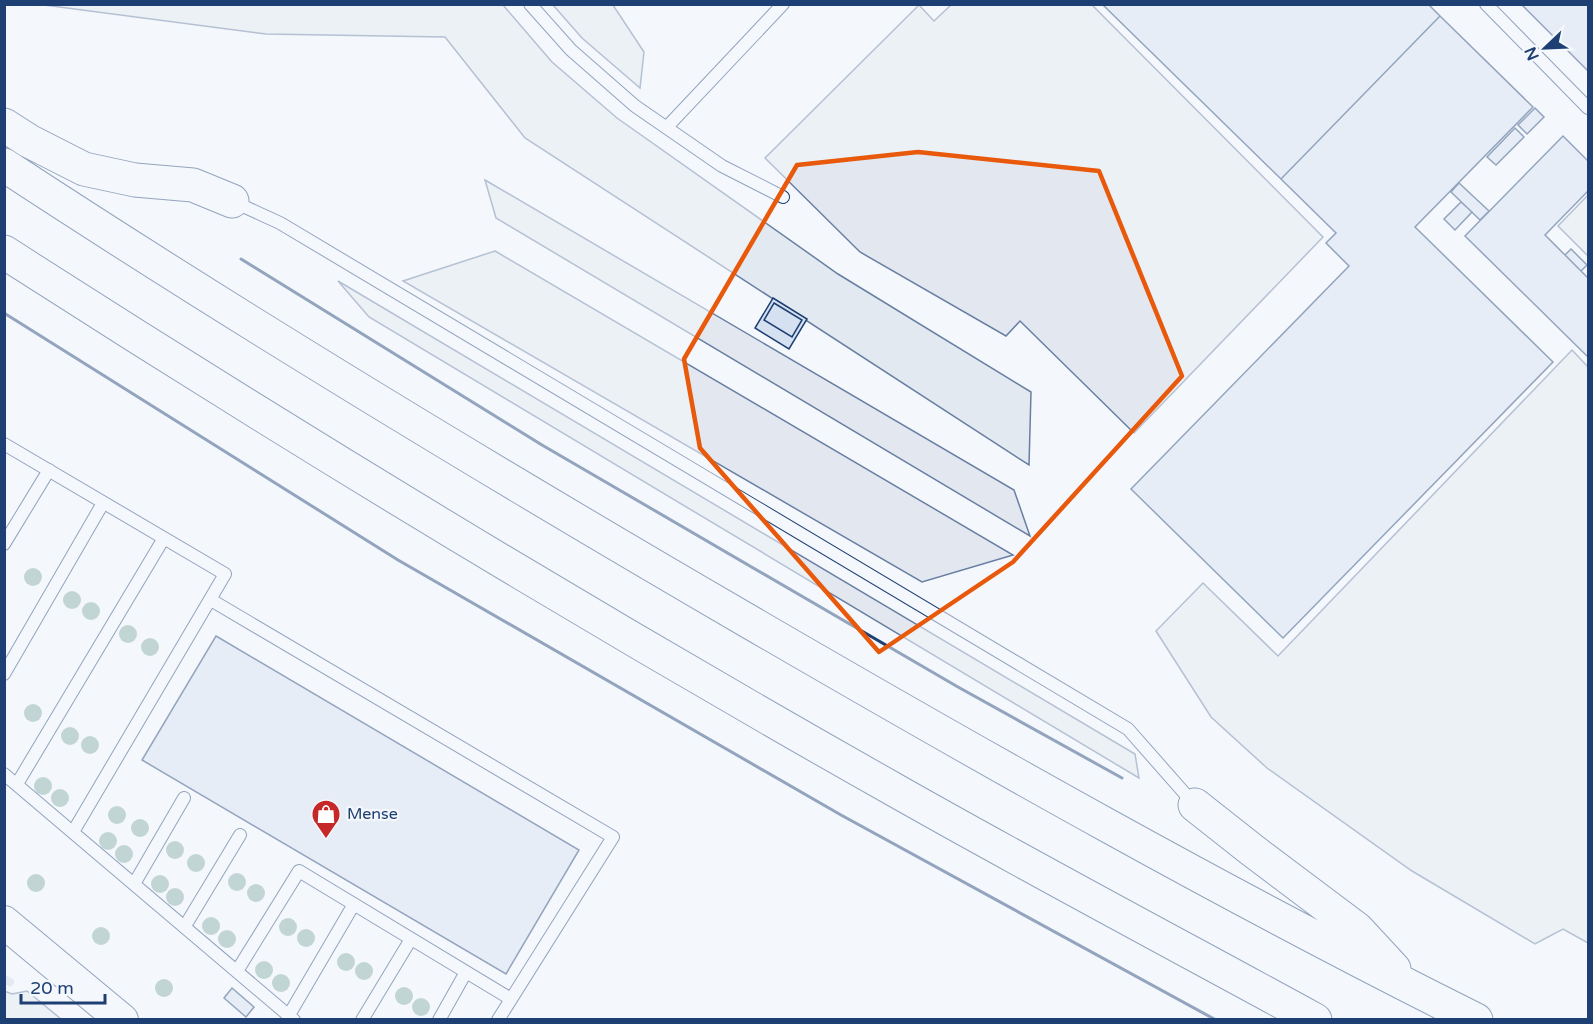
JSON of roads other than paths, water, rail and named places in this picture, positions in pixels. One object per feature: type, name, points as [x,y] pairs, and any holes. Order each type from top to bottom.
[{"type":"highway","points":[[4,125],[29,141],[84,169],[135,180],[193,185],[232,201]]},
{"type":"highway","points":[[4,165],[134,250],[525,492],[940,733],[1099,821],[1476,1020]]},
{"type":"highway","points":[[4,252],[319,450],[585,611],[894,790],[1315,1020]]},
{"type":"highway","points":[[1195,805],[1357,929],[1412,987]]},
{"type":"street","points":[[4,922],[122,1020]]},
{"type":"street","points":[[4,940],[73,978]]},
{"type":"lane","points":[[531,4],[571,50],[635,106],[722,166],[783,196]]},
{"type":"lane","points":[[667,127],[783,4]]},
{"type":"lane","points":[[1486,4],[1588,108]]},
{"type":"lane","points":[[232,201],[290,229],[1128,729],[1195,805]]},
{"type":"lane","points":[[4,444],[225,574],[74,832]]},
{"type":"lane","points":[[4,544],[49,471]]},
{"type":"lane","points":[[4,674],[103,502]]},
{"type":"lane","points":[[17,784],[164,538]]},
{"type":"lane","points":[[211,600],[613,837],[498,1020]]},
{"type":"lane","points":[[4,774],[292,1017],[354,904]]},
{"type":"lane","points":[[134,884],[184,798]]},
{"type":"lane","points":[[184,926],[240,835]]},
{"type":"lane","points":[[237,971],[299,871],[511,999]]},
{"type":"lane","points":[[362,1020],[411,939]]},
{"type":"lane","points":[[439,1020],[466,972]]},
{"type":"waterway","points":[[4,979],[10,982]]},
{"type":"place","name":"Mense","points":[[326,840]]}]
